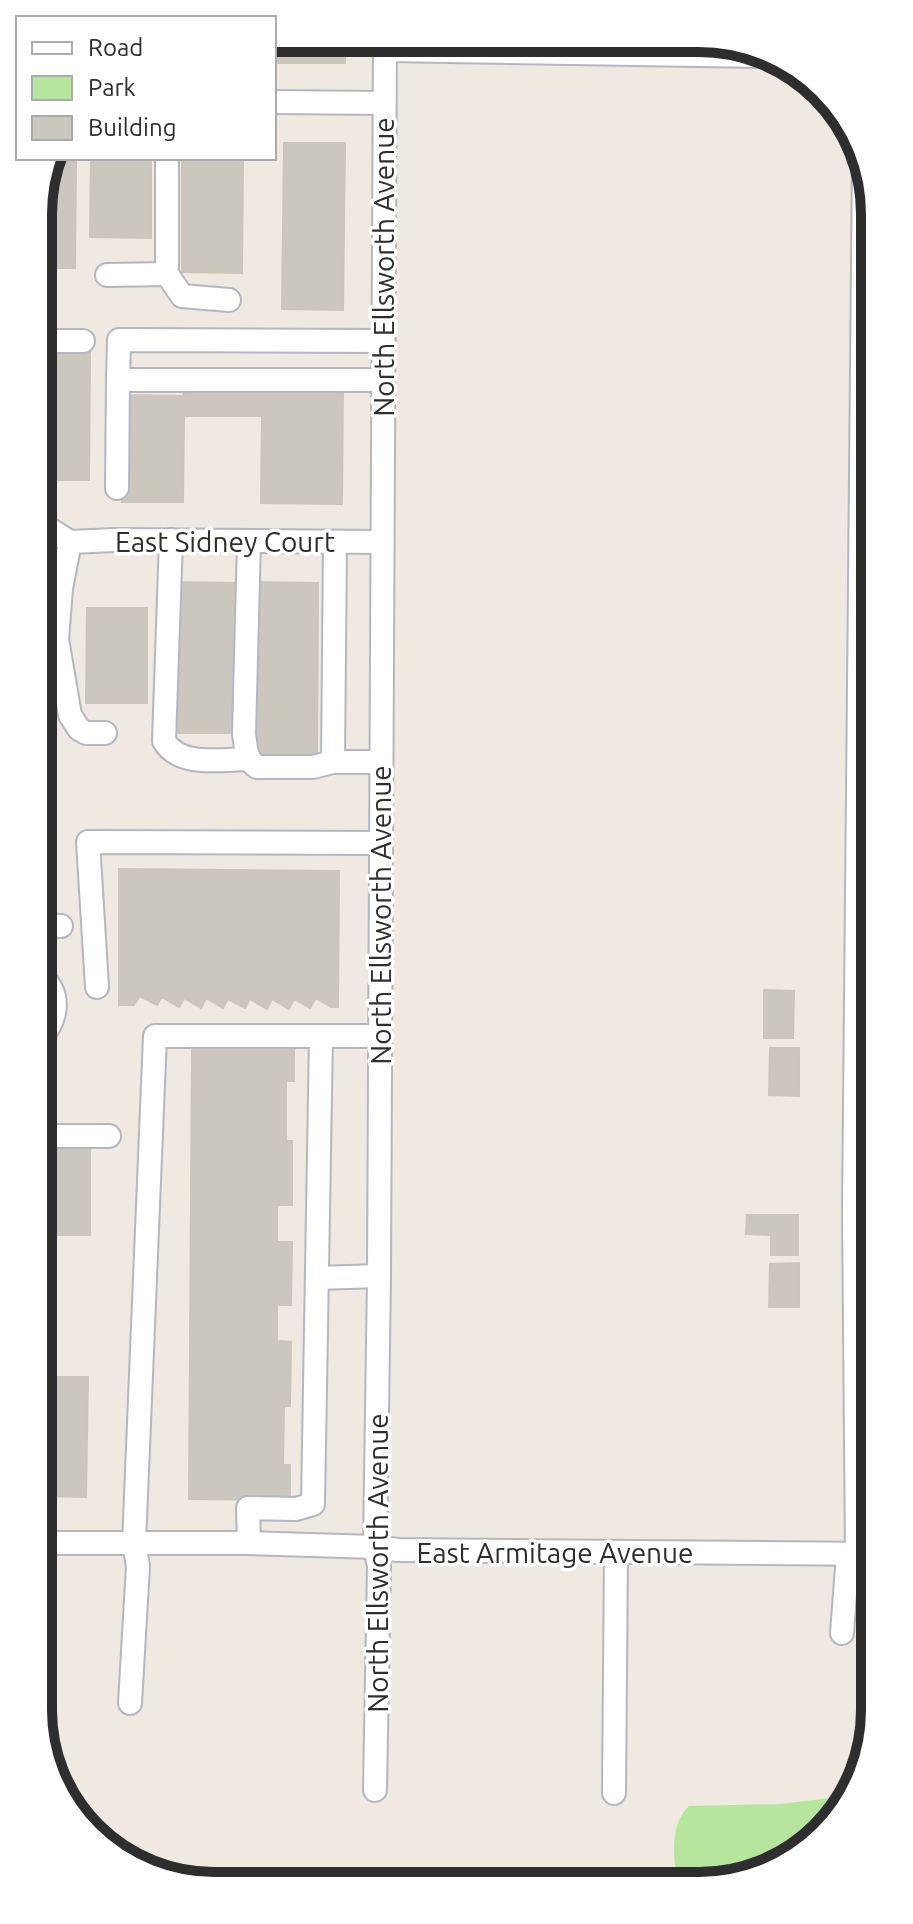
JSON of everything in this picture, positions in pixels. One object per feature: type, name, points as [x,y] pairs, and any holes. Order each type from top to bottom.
[{"type":"street","name":"North Ellsworth Avenue","points":[[375,1790],[379,1566],[375,1547],[385,52]]},
{"type":"street","points":[[625,52],[731,55]]},
{"type":"street","points":[[276,102],[384,103]]},
{"type":"street","points":[[167,160],[167,274],[182,296],[229,300]]},
{"type":"street","points":[[107,275],[167,274]]},
{"type":"street","points":[[117,488],[119,340],[383,341]]},
{"type":"street","points":[[52,341],[83,341]]},
{"type":"street","points":[[118,380],[382,380]]},
{"type":"street","points":[[52,531],[70,542],[61,589],[57,639],[70,715],[79,729],[86,733],[105,733]]},
{"type":"street","points":[[171,540],[164,741],[169,750],[186,759],[249,759]]},
{"type":"street","points":[[249,541],[244,734],[249,759],[257,767],[380,762]]},
{"type":"street","name":"East Sidney Court","points":[[70,542],[381,542]]},
{"type":"street","points":[[333,762],[335,542]]},
{"type":"street","points":[[97,987],[88,842],[380,843]]},
{"type":"street","points":[[52,992],[56,1005],[52,1025]]},
{"type":"street","points":[[130,1703],[138,1566],[134,1544],[155,1036],[380,1036]]},
{"type":"street","points":[[249,1543],[248,1508],[296,1509],[313,1504],[321,1036]]},
{"type":"street","points":[[52,1136],[109,1136]]},
{"type":"street","points":[[317,1278],[379,1276]]},
{"type":"street","points":[[842,1633],[860,1554],[861,1440]]},
{"type":"street","name":"East Armitage Avenue","points":[[52,1543],[249,1543],[398,1550],[860,1554]]},
{"type":"street","points":[[614,1793],[616,1552]]},
{"type":"green space","points":[[835,1797],[806,1832],[761,1860],[720,1871],[676,1872],[676,1831],[689,1806],[780,1804]]},
{"type":"building","points":[[276,52],[345,52],[345,63],[276,63]]},
{"type":"building","points":[[284,143],[345,143],[343,310],[282,309]]},
{"type":"building","points":[[91,160],[151,160],[151,238],[90,237]]},
{"type":"building","points":[[182,160],[243,160],[242,273],[182,272]]},
{"type":"building","points":[[61,162],[76,162],[75,268],[52,268],[52,203]]},
{"type":"building","points":[[52,351],[90,352],[89,480],[52,480]]},
{"type":"building","points":[[183,388],[343,389],[342,504],[261,503],[262,416],[184,416],[183,502],[122,502],[123,395],[184,396]]},
{"type":"building","points":[[175,582],[235,583],[234,733],[174,733]]},
{"type":"building","points":[[254,582],[318,583],[317,761],[260,760],[253,753]]},
{"type":"building","points":[[87,608],[147,608],[147,703],[86,703]]},
{"type":"building","points":[[119,869],[339,871],[338,1007],[331,1007],[316,998],[310,1008],[294,999],[289,1009],[272,999],[267,1009],[250,999],[245,1008],[228,999],[223,1008],[206,998],[201,1008],[184,998],[179,1007],[162,997],[157,1005],[140,996],[134,1005],[119,1005]]},
{"type":"building","points":[[764,990],[794,991],[793,1038],[764,1038]]},
{"type":"building","points":[[192,1048],[294,1048],[294,1081],[286,1081],[286,1141],[292,1141],[292,1205],[277,1205],[277,1242],[292,1242],[291,1305],[277,1305],[277,1341],[291,1342],[290,1406],[284,1406],[283,1465],[290,1465],[290,1500],[189,1499]]},
{"type":"building","points":[[770,1048],[799,1048],[799,1096],[769,1095]]},
{"type":"building","points":[[52,1144],[90,1144],[90,1235],[52,1235]]},
{"type":"building","points":[[747,1215],[798,1215],[798,1255],[771,1255],[771,1235],[746,1234]]},
{"type":"building","points":[[799,1263],[799,1307],[769,1307],[770,1264]]},
{"type":"building","points":[[52,1377],[88,1377],[86,1497],[52,1496]]}]
